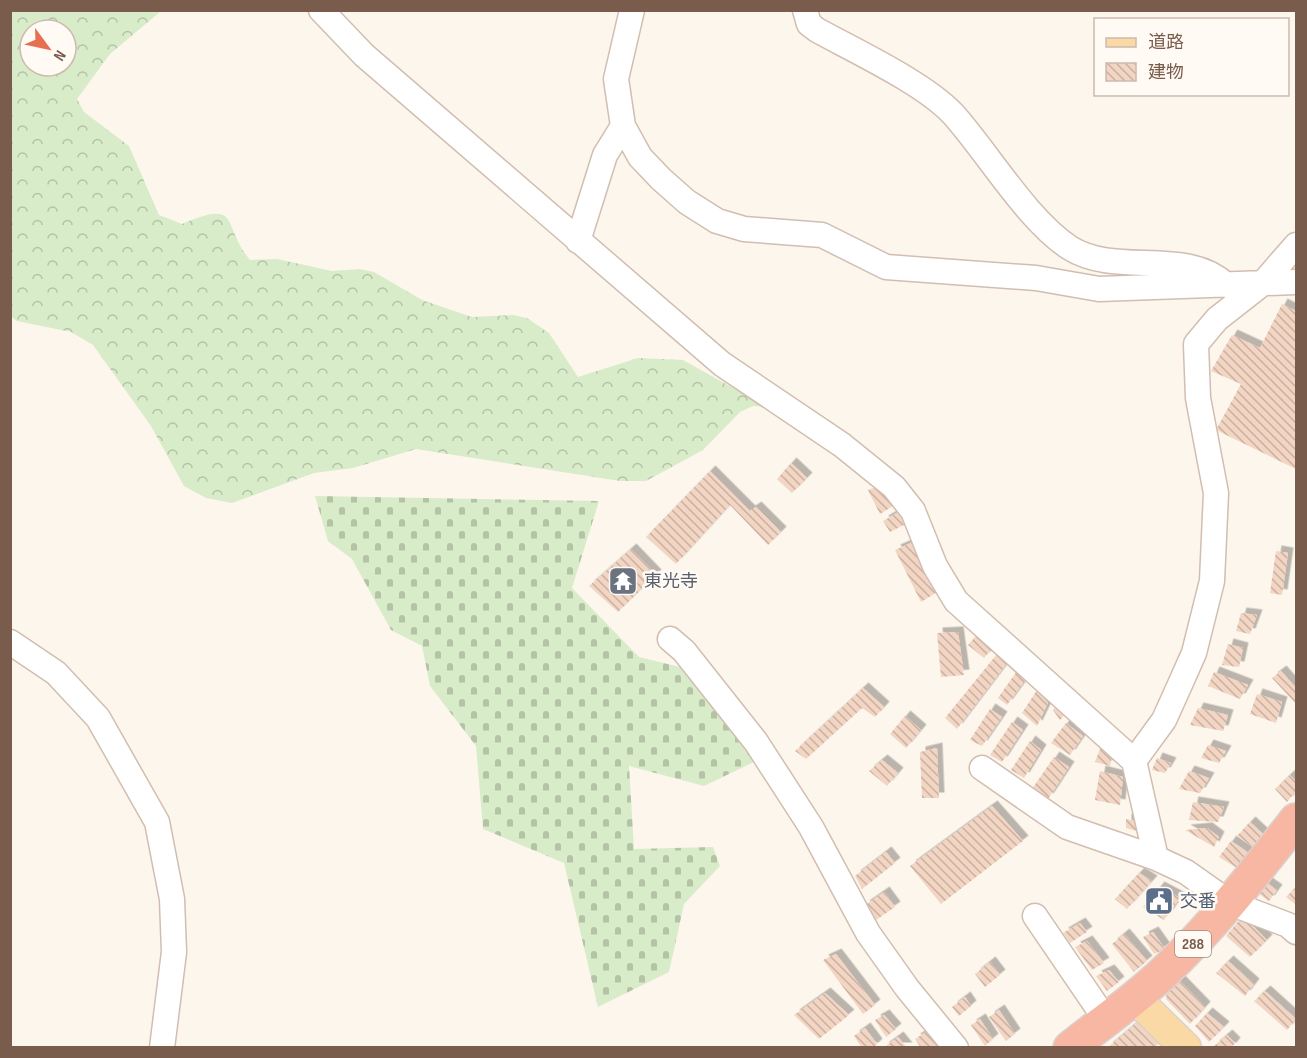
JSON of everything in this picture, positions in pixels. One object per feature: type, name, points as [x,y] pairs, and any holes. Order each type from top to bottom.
[{"type":"highway","name":"288","points":[[1070,1047],[1135,998],[1192,944],[1230,903],[1296,820]]},
{"type":"main road","points":[[1135,998],[1186,1047]]},
{"type":"street","points":[[321,10],[364,55],[722,363],[842,445],[894,487],[914,511],[935,566],[956,601],[1134,761],[1156,858]]},
{"type":"street","points":[[632,10],[616,79],[623,126],[640,157],[661,179],[687,202],[717,221],[744,229],[822,235],[886,267],[1036,278],[1099,289],[1296,282]]},
{"type":"street","points":[[805,10],[809,24],[817,30],[900,77],[943,105],[1049,231],[1071,248],[1097,260],[1205,269],[1226,285]]},
{"type":"street","points":[[578,241],[605,155],[623,126]]},
{"type":"street","points":[[1134,761],[1164,720],[1182,680],[1194,652],[1212,581],[1216,494],[1198,398],[1196,344],[1217,319],[1263,283],[1296,245]]},
{"type":"street","points":[[670,639],[684,651],[756,742],[811,827],[868,933],[907,988],[956,1047]]},
{"type":"street","points":[[10,642],[56,673],[98,718],[157,822],[172,899],[174,952],[162,1047]]},
{"type":"street","points":[[982,768],[1067,827],[1156,858],[1186,872],[1230,903],[1288,925],[1296,932]]},
{"type":"street","points":[[1035,916],[1106,1020]]},
{"type":"green space","points":[[10,11],[161,11],[110,54],[77,99],[84,112],[129,146],[159,215],[182,224],[214,214],[223,215],[250,260],[277,259],[332,271],[360,269],[374,272],[422,300],[472,317],[513,315],[527,318],[549,333],[578,377],[638,358],[683,360],[767,407],[753,406],[740,412],[703,450],[646,481],[620,481],[416,449],[353,468],[314,473],[232,503],[206,498],[184,486],[151,426],[93,345],[71,332],[17,321],[11,317]]},
{"type":"green space","points":[[315,496],[599,501],[572,588],[639,657],[684,668],[756,761],[704,786],[629,766],[634,849],[713,847],[720,866],[684,904],[669,972],[598,1007],[564,863],[483,829],[476,746],[430,686],[422,646],[391,630],[352,559],[328,541]]},
{"type":"building","points":[[1282,304],[1296,311],[1296,469],[1216,430],[1241,384],[1211,371],[1232,335],[1260,348]]},
{"type":"building","points":[[791,463],[807,478],[792,493],[777,479]]},
{"type":"building","points":[[710,471],[750,511],[756,507],[781,532],[768,545],[730,505],[676,564],[646,537]]},
{"type":"building","points":[[881,485],[893,506],[880,514],[868,490]]},
{"type":"building","points":[[900,511],[906,524],[890,532],[883,521]]},
{"type":"building","points":[[913,542],[939,591],[921,602],[895,550]]},
{"type":"building","name":"東光寺","points":[[631,549],[656,575],[618,612],[589,586]]},
{"type":"building","points":[[1276,551],[1288,553],[1282,595],[1270,593]]},
{"type":"building","points":[[1241,613],[1257,615],[1250,634],[1236,631]]},
{"type":"building","points":[[958,632],[964,675],[941,677],[937,633]]},
{"type":"building","points":[[975,637],[990,651],[984,658],[968,645]]},
{"type":"building","points":[[1228,644],[1243,648],[1239,667],[1222,665]]},
{"type":"building","points":[[997,654],[1007,663],[957,729],[945,718]]},
{"type":"building","points":[[1017,671],[1026,679],[1007,705],[998,698]]},
{"type":"building","points":[[1281,671],[1296,688],[1296,704],[1272,678]]},
{"type":"building","points":[[1214,672],[1248,685],[1240,699],[1208,686]]},
{"type":"building","points":[[863,688],[884,707],[875,717],[862,708],[806,759],[795,751]]},
{"type":"building","points":[[1037,690],[1048,703],[1037,726],[1022,713]]},
{"type":"building","points":[[1257,694],[1282,702],[1276,723],[1250,714]]},
{"type":"building","points":[[1059,703],[1066,713],[1060,720],[1053,710]]},
{"type":"building","points":[[1198,708],[1228,715],[1223,731],[1190,725]]},
{"type":"building","points":[[990,709],[1002,717],[982,746],[970,740]]},
{"type":"building","points":[[905,716],[921,730],[906,748],[890,734]]},
{"type":"building","points":[[1012,722],[1023,730],[1002,762],[990,755]]},
{"type":"building","points":[[1066,723],[1083,736],[1070,755],[1051,743]]},
{"type":"building","points":[[1030,741],[1041,750],[1024,778],[1011,770]]},
{"type":"building","points":[[1208,745],[1226,751],[1219,763],[1201,758]]},
{"type":"building","points":[[1101,746],[1114,750],[1110,766],[1095,762]]},
{"type":"building","points":[[937,748],[939,798],[922,798],[920,752]]},
{"type":"building","points":[[1054,757],[1069,767],[1048,799],[1032,789]]},
{"type":"building","points":[[1157,758],[1171,763],[1165,773],[1152,770]]},
{"type":"building","points":[[882,760],[898,773],[887,786],[869,771]]},
{"type":"building","points":[[1100,771],[1123,777],[1120,805],[1095,800]]},
{"type":"building","points":[[1189,771],[1209,778],[1200,793],[1179,789]]},
{"type":"building","points":[[1290,775],[1296,781],[1296,791],[1287,802],[1275,789]]},
{"type":"building","points":[[1193,802],[1224,807],[1218,822],[1189,820]]},
{"type":"building","points":[[992,806],[1023,841],[941,904],[910,866]]},
{"type":"building","points":[[1126,819],[1138,821],[1143,833],[1126,828]]},
{"type":"building","points":[[1250,822],[1264,835],[1253,847],[1237,836]]},
{"type":"building","points":[[1207,828],[1219,837],[1214,847],[1185,830]]},
{"type":"building","points":[[1231,841],[1249,853],[1237,868],[1219,857]]},
{"type":"building","points":[[886,852],[895,863],[862,889],[855,876]]},
{"type":"building","points":[[1139,873],[1152,881],[1127,909],[1115,899]]},
{"type":"building","points":[[1264,881],[1277,890],[1269,901],[1256,892]]},
{"type":"building","points":[[1159,887],[1180,898],[1164,920],[1143,907]]},
{"type":"building","points":[[1296,887],[1296,905],[1286,897]]},
{"type":"building","points":[[884,892],[895,907],[876,920],[864,906]]},
{"type":"building","points":[[1243,916],[1267,940],[1250,957],[1226,936]]},
{"type":"building","points":[[1080,923],[1087,932],[1070,943],[1063,933]]},
{"type":"building","points":[[1153,932],[1165,949],[1154,954],[1143,937]]},
{"type":"building","points":[[1124,934],[1147,961],[1134,972],[1112,944]]},
{"type":"building","points":[[1087,941],[1104,963],[1092,970],[1075,947]]},
{"type":"building","points":[[836,954],[875,1005],[863,1014],[823,960]]},
{"type":"building","points":[[1228,961],[1254,984],[1245,996],[1216,973]]},
{"type":"building","points":[[990,962],[1000,975],[985,987],[975,974]]},
{"type":"building","points":[[1109,970],[1119,982],[1107,991],[1096,976]]},
{"type":"building","points":[[1175,976],[1205,1007],[1190,1024],[1166,999],[1168,981]]},
{"type":"building","points":[[1265,991],[1296,1019],[1287,1030],[1254,1001]]},
{"type":"building","points":[[825,993],[849,1015],[819,1039],[794,1015]]},
{"type":"building","points":[[965,997],[971,1006],[959,1016],[952,1007]]},
{"type":"building","points":[[999,1010],[1015,1034],[1006,1041],[989,1017]]},
{"type":"building","points":[[1207,1013],[1224,1027],[1209,1042],[1195,1026]]},
{"type":"building","points":[[884,1015],[896,1029],[886,1037],[875,1020]]},
{"type":"building","points":[[980,1019],[993,1039],[985,1046],[971,1025]]},
{"type":"building","points":[[1141,1019],[1160,1042],[1154,1048],[1107,1048]]},
{"type":"building","points":[[865,1028],[877,1044],[873,1048],[862,1048],[854,1036]]},
{"type":"building","points":[[929,1030],[940,1046],[938,1048],[921,1048],[915,1039]]},
{"type":"building","points":[[1227,1035],[1235,1043],[1231,1048],[1214,1046]]},
{"type":"building","points":[[898,1037],[907,1048],[883,1048]]},
{"type":"place","name":"東光寺","points":[[623,581]]},
{"type":"place","name":"交番","points":[[1159,901]]}]
